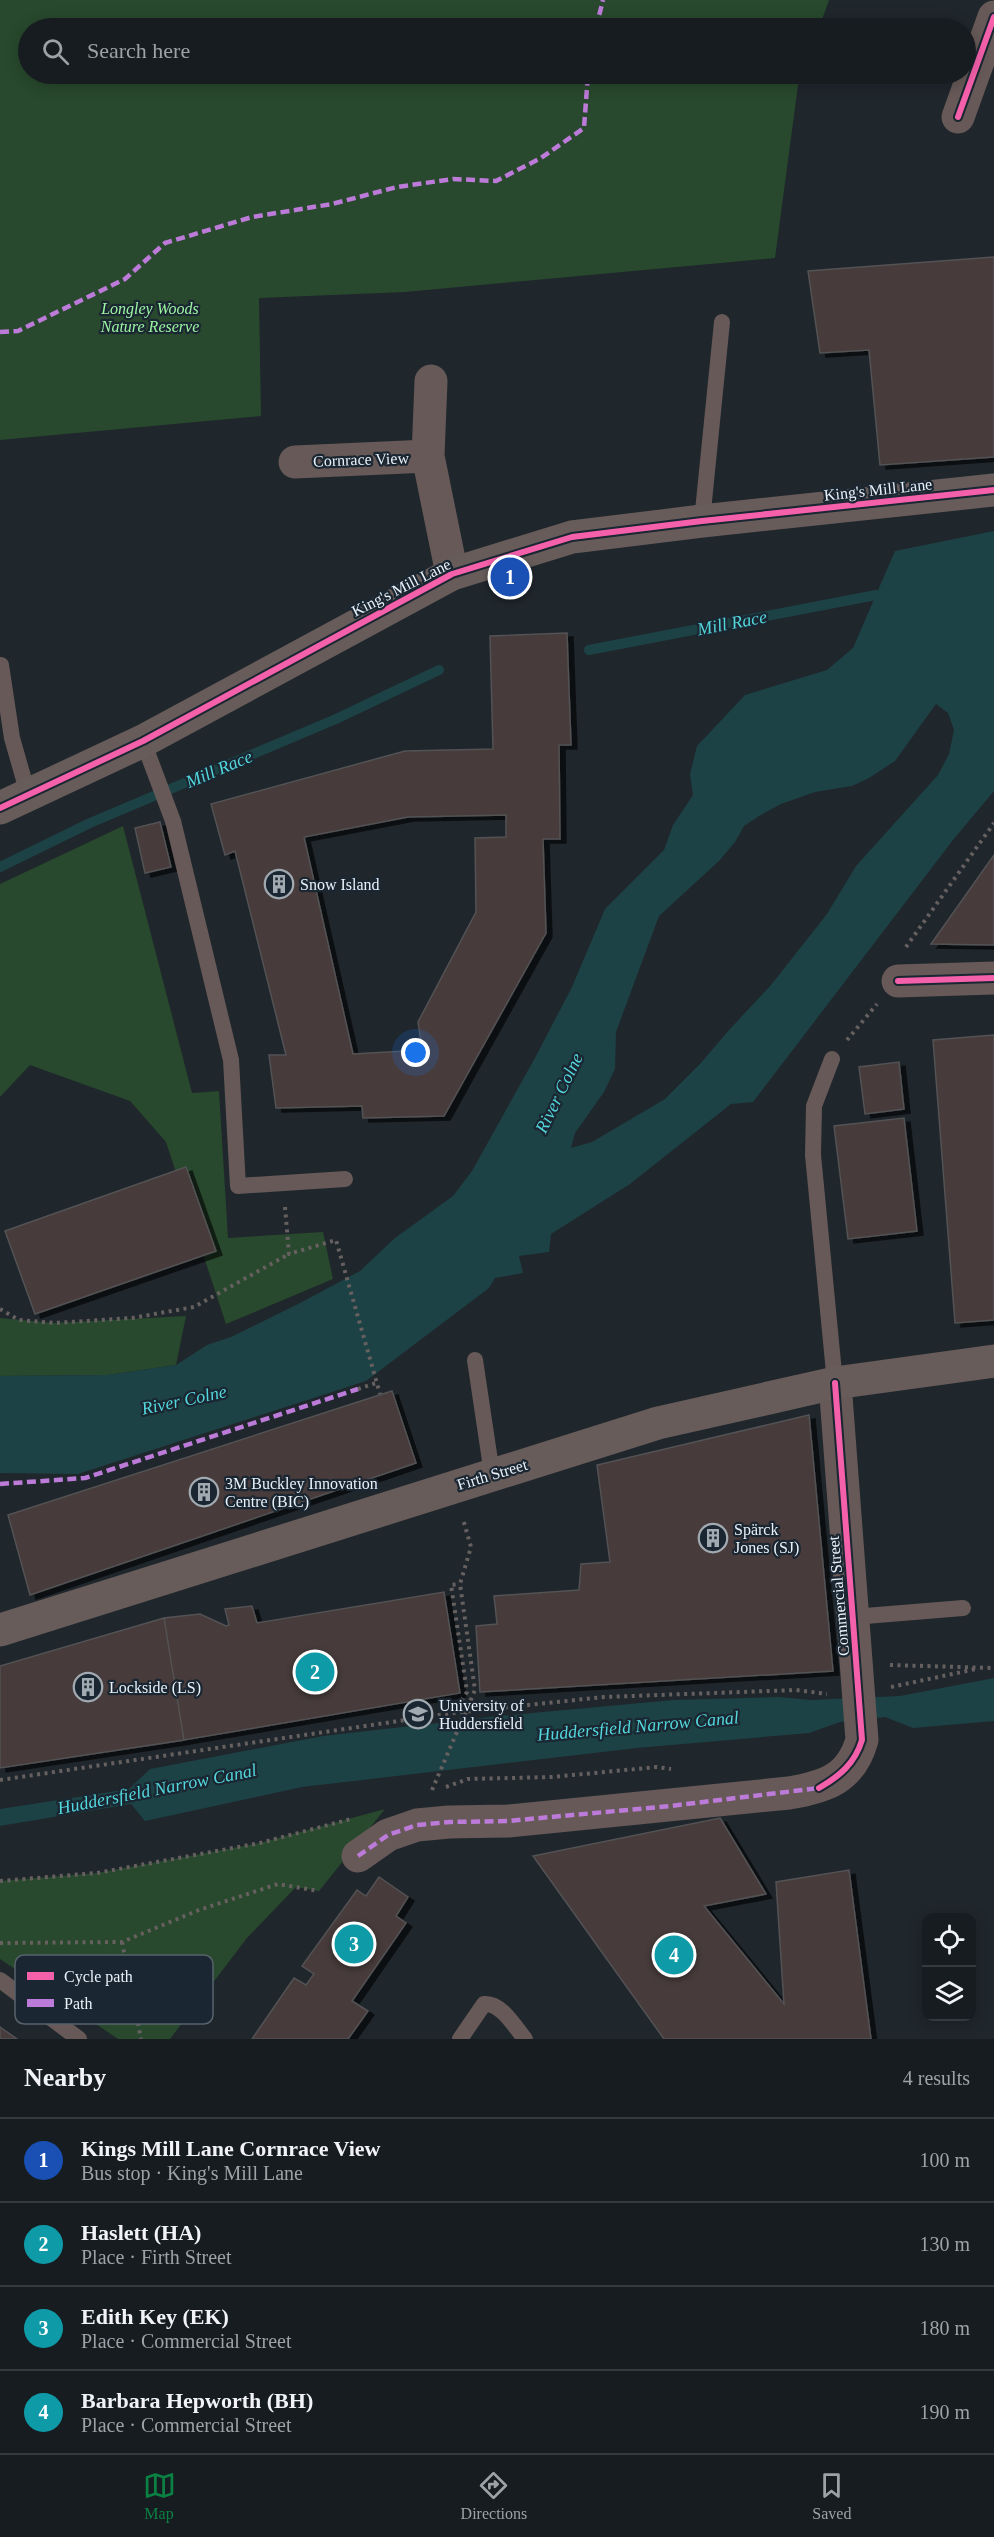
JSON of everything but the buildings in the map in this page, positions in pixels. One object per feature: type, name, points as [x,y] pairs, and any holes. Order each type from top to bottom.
[{"type":"main road","name":"King's Mill Lane","points":[[14,801],[143,741],[452,574],[572,537],[994,490]]},
{"type":"main road","name":"Firth Street","points":[[0,1630],[658,1423],[835,1383],[994,1361]]},
{"type":"street","points":[[976,67],[994,17]]},
{"type":"street","points":[[958,117],[970,84]]},
{"type":"street","name":"Cornrace View","points":[[431,381],[428,456],[452,574]]},
{"type":"street","name":"Cornrace View","points":[[294,462],[428,456]]},
{"type":"street","points":[[899,969],[994,978]]},
{"type":"street","name":"Commercial Street","points":[[358,1856],[388,1835],[417,1825],[508,1821],[670,1806],[819,1788],[837,1778],[857,1756],[862,1740],[868,1664],[854,1617],[835,1383]]},
{"type":"lane","points":[[702,521],[722,322]]},
{"type":"lane","points":[[1,665],[12,738],[14,801]]},
{"type":"lane","points":[[143,741],[173,821],[231,1060],[238,1186],[345,1179]]},
{"type":"lane","points":[[832,1059],[814,1106],[813,1155],[835,1383]]},
{"type":"lane","points":[[475,1360],[492,1474]]},
{"type":"lane","points":[[854,1617],[963,1608]]},
{"type":"lane","points":[[0,1980],[15,1991]]},
{"type":"lane","points":[[460,2039],[484,2004],[491,2003],[525,2039]]},
{"type":"lane","points":[[59,2024],[79,2039]]},
{"type":"path","points":[[832,1059],[867,1015],[899,969],[994,824]]},
{"type":"path","points":[[284,1182],[289,1254]]},
{"type":"path","points":[[0,1309],[19,1320],[54,1323],[132,1318],[194,1307],[289,1254],[336,1239],[380,1394]]},
{"type":"path","points":[[358,1389],[376,1383]]},
{"type":"path","points":[[417,1825],[475,1690],[460,1584],[471,1547],[454,1486]]},
{"type":"path","points":[[453,1713],[467,1692],[451,1585],[460,1584]]},
{"type":"path","points":[[868,1664],[994,1668]]},
{"type":"path","points":[[0,1780],[453,1713],[604,1696],[796,1690]]},
{"type":"path","points":[[0,1943],[122,1942],[199,1910],[278,1884],[319,1891]]},
{"type":"path","points":[[122,1942],[125,1955]]},
{"type":"path","points":[[138,2024],[141,2039]]},
{"type":"green space","name":"Longley Woods Nature Reserve","points":[[0,0],[829,0],[823,18],[18,18],[18,84],[798,84],[775,258],[405,292],[259,298],[261,416],[0,440]]},
{"type":"green space","points":[[123,826],[192,1093],[219,1091],[228,1238],[323,1232],[333,1279],[226,1324],[166,1142],[130,1101],[30,1065],[0,1097],[0,884]]},
{"type":"green space","points":[[186,1316],[176,1365],[108,1375],[0,1376],[0,1318],[54,1323]]},
{"type":"green space","points":[[385,1809],[319,1891],[296,1887],[247,1938],[213,1983],[213,1955],[15,1955],[15,1969],[0,1959],[0,1881],[97,1873],[260,1843]]},
{"type":"green space","points":[[96,2024],[181,2024],[170,2039],[118,2039]]},
{"type":"water","name":"River Colne","points":[[994,531],[994,791],[953,840],[753,1102],[731,1104],[630,1184],[551,1234],[549,1252],[519,1256],[523,1273],[495,1278],[489,1288],[366,1381],[78,1474],[0,1473],[0,1376],[108,1375],[176,1365],[207,1345],[231,1337],[360,1271],[395,1238],[453,1196],[472,1171],[536,1056],[572,987],[605,909],[664,850],[673,825],[693,795],[690,774],[697,746],[745,695],[827,670],[853,648],[895,551]],"holes":[[[936,704],[948,713],[954,730],[949,754],[938,775],[856,866],[827,914],[771,985],[665,1099],[592,1142],[571,1148],[575,1133],[604,1092],[615,1069],[616,1032],[659,916],[719,861],[735,842],[744,826],[781,804],[815,792],[852,786],[869,778],[895,761]]]},
{"type":"water","name":"Huddersfield Narrow Canal","points":[[994,1678],[994,1721],[913,1728],[885,1717],[840,1722],[809,1733],[637,1748],[302,1787],[145,1821],[131,1804],[0,1826],[0,1809],[129,1789],[150,1769],[323,1736],[499,1716],[673,1700],[779,1697],[811,1700],[900,1696]]},
{"type":"waterway","name":"Mill Race","points":[[589,650],[876,595]]},
{"type":"waterway","name":"Mill Race","points":[[0,867],[90,823],[336,719],[439,670]]},
{"type":"marked path","points":[[598,18],[603,0]]},
{"type":"marked path","points":[[0,332],[18,331],[125,279],[165,243],[252,217],[332,204],[397,187],[453,179],[496,181],[541,158],[584,128],[587,84]]},
{"type":"marked path","points":[[0,1484],[85,1478],[358,1389]]},
{"type":"marked path","points":[[358,1856],[388,1835],[417,1825],[508,1821],[670,1806],[819,1788]]},
{"type":"cycle path","points":[[976,67],[994,17]]},
{"type":"cycle path","points":[[958,117],[970,84]]},
{"type":"cycle path","points":[[0,808],[143,741],[452,574],[572,537],[994,490]]},
{"type":"cycle path","points":[[898,981],[994,978]]},
{"type":"cycle path","points":[[819,1788],[846,1768],[855,1756],[862,1740],[835,1383]]},
{"type":"place","name":"Kings Mill Lane Cornrace View","points":[[510,577]]},
{"type":"place","name":"Snow Island","points":[[279,884]]},
{"type":"place","name":"3M Buckley Innovation Centre (BIC)","points":[[204,1492]]},
{"type":"place","name":"Spärck Jones (SJ)","points":[[713,1538]]},
{"type":"place","name":"Haslett (HA)","points":[[315,1672]]},
{"type":"place","name":"Lockside (LS)","points":[[88,1687]]},
{"type":"place","name":"University of Huddersfield","points":[[418,1714]]},
{"type":"place","name":"Edith Key (EK)","points":[[354,1944]]},
{"type":"place","name":"Barbara Hepworth (BH)","points":[[674,1955]]}]
